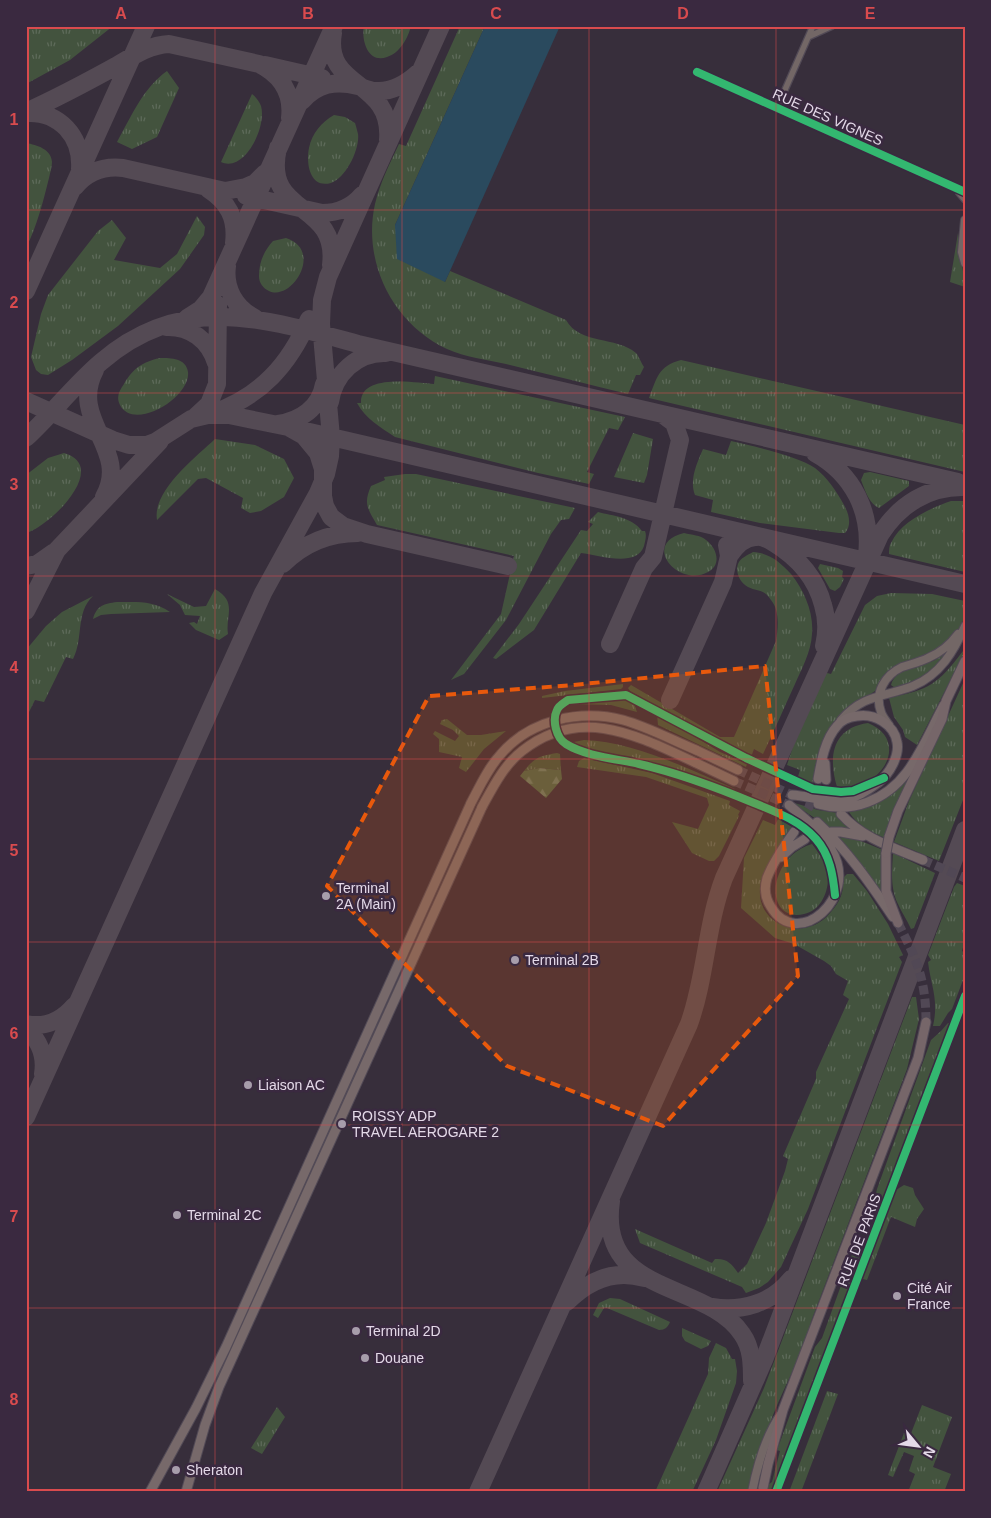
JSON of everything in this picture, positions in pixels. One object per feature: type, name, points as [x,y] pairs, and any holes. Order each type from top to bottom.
[{"type":"main road","points":[[822,780],[825,751],[831,735],[837,726],[844,719],[863,715],[873,716],[891,729],[897,742],[896,756],[884,778],[868,790],[842,800],[826,800],[792,795],[825,806],[841,807],[857,806],[874,800],[890,790],[907,772],[946,701],[965,660]]},
{"type":"main road","points":[[794,832],[784,846],[767,878],[765,890],[766,899],[772,910],[780,917],[789,922],[801,923],[815,919],[826,910],[835,895],[839,881],[838,864],[832,850],[815,828],[789,805],[818,823],[841,846],[898,923],[886,891],[886,853],[889,837],[898,811],[942,719],[946,701]]},
{"type":"main road","points":[[150,1492],[196,1408],[226,1347],[471,803],[490,768],[501,753],[528,731],[543,724],[572,717],[597,715],[623,720],[649,729],[738,770]]},
{"type":"main road","points":[[186,1492],[206,1425],[230,1361],[478,815],[500,776],[521,751],[545,737],[572,728],[596,726],[646,740],[734,780]]},
{"type":"main road","points":[[841,814],[853,826],[880,842]]},
{"type":"main road","points":[[831,832],[857,834],[923,860]]},
{"type":"main road","points":[[773,867],[781,856],[805,839]]},
{"type":"main road","points":[[763,1488],[783,1410],[918,1058],[926,1022]]},
{"type":"street","points":[[777,108],[813,26]]},
{"type":"street","points":[[808,38],[832,26]]},
{"type":"street","name":"RUE DES VIGNES","points":[[697,72],[949,186],[963,193],[965,200]]},
{"type":"street","name":"RUE DES VIGNES","points":[[949,186],[965,186]]},
{"type":"street","points":[[965,220],[962,237],[962,252],[965,262]]},
{"type":"street","points":[[891,729],[881,712],[879,695],[882,685],[896,671],[939,652],[950,644],[965,625]]},
{"type":"street","points":[[837,726],[857,706],[879,695],[915,686],[929,677],[949,657],[965,625]]},
{"type":"street","points":[[746,758],[626,695],[568,700],[556,710],[555,719],[559,738],[566,744],[583,751],[669,771],[730,793],[783,815],[802,826],[817,840],[826,856],[832,872],[835,895]]},
{"type":"street","points":[[796,783],[813,789],[853,792],[884,778]]},
{"type":"street","name":"RUE DE PARIS","points":[[776,1492],[965,996]]},
{"type":"street","points":[[752,1492],[759,1464],[772,1429],[783,1410]]},
{"type":"highlighted area","points":[[765,666],[798,976],[663,1126],[507,1066],[327,886],[429,696],[573,685]]},
{"type":"green space","points":[[26,26],[113,26],[70,60],[26,84]]},
{"type":"green space","points":[[364,26],[411,26],[406,40],[400,49],[392,55],[380,58],[375,57],[367,49],[363,32]]},
{"type":"green space","points":[[460,26],[485,26],[395,225],[445,282],[450,271],[566,320],[572,328],[589,337],[619,344],[636,353],[644,367],[640,375],[636,375],[628,394],[447,349],[428,338],[411,324],[397,307],[386,289],[378,269],[373,248],[372,226],[377,196],[399,144],[406,146]]},
{"type":"green space","points":[[167,71],[179,88],[157,137],[132,149],[117,142],[144,94]]},
{"type":"green space","points":[[252,94],[261,106],[262,115],[261,125],[252,146],[238,161],[230,164],[221,162]]},
{"type":"green space","points":[[334,115],[345,117],[355,123],[358,134],[357,147],[351,162],[342,175],[331,183],[324,184],[318,182],[311,173],[308,154],[312,138],[318,128]]},
{"type":"green space","points":[[26,143],[39,146],[46,151],[52,162],[39,214],[26,248]]},
{"type":"green space","points":[[197,216],[205,227],[204,235],[180,269],[118,326],[72,360],[48,375],[41,374],[36,370],[31,357],[41,314],[48,295],[98,231],[112,220],[126,238],[114,260],[160,268],[177,254]]},
{"type":"green space","points":[[958,233],[965,287],[950,282]]},
{"type":"green space","points":[[286,238],[297,244],[303,253],[300,273],[295,282],[287,289],[278,292],[269,291],[263,287],[260,281],[261,261],[273,241]]},
{"type":"green space","points":[[160,358],[181,361],[187,367],[187,382],[181,392],[160,408],[148,413],[137,415],[127,412],[120,405],[118,399],[122,387],[139,366]]},
{"type":"green space","points":[[681,360],[965,425],[965,472],[649,398],[663,369]]},
{"type":"green space","points":[[435,376],[625,417],[618,430],[609,428],[587,472],[594,474],[589,484],[395,437],[369,418],[357,403],[361,403],[363,394],[369,387],[390,382],[434,384]]},
{"type":"green space","points":[[633,433],[653,439],[644,483],[614,477]]},
{"type":"green space","points":[[215,439],[255,445],[284,459],[294,478],[284,497],[261,511],[250,513],[241,508],[243,498],[206,478],[198,479],[157,520],[157,509],[168,486]]},
{"type":"green space","points":[[731,441],[798,459],[815,468],[831,485],[846,508],[849,523],[845,533],[760,523],[711,512],[713,500],[695,495],[693,489],[694,472],[703,449],[726,455]]},
{"type":"green space","points":[[64,453],[77,460],[81,470],[79,482],[72,495],[61,508],[37,528],[26,533],[26,475],[48,458]]},
{"type":"green space","points":[[870,472],[909,481],[909,486],[879,508],[870,500],[861,480],[864,473]]},
{"type":"green space","points":[[416,474],[575,508],[569,519],[561,520],[551,534],[506,620],[464,674],[451,680],[501,614],[514,556],[377,525],[371,515],[367,502],[371,486],[385,480],[384,477]]},
{"type":"green space","points":[[951,501],[965,501],[965,572],[889,554],[890,544],[909,522],[935,507]]},
{"type":"green space","points":[[598,512],[628,520],[642,531],[645,531],[644,546],[640,553],[634,557],[616,558],[581,553],[534,630],[496,659],[493,658],[519,624],[581,530],[587,531],[593,524],[588,522]]},
{"type":"green space","points":[[684,533],[701,537],[713,547],[716,561],[715,565],[708,572],[697,575],[686,574],[676,570],[669,563],[665,554],[665,546],[671,538]]},
{"type":"green space","points":[[753,552],[764,554],[774,559],[791,574],[807,602],[812,626],[810,647],[806,660],[763,754],[754,749],[751,757],[718,741],[630,691],[628,688],[631,685],[720,737],[734,737],[776,641],[778,620],[774,604],[763,592],[745,585],[738,574],[737,567],[739,562]]},
{"type":"green space","points":[[820,564],[843,571],[842,577],[844,579],[840,587],[835,591],[830,589],[818,568]]},
{"type":"green space","points":[[215,589],[226,599],[229,610],[228,634],[219,640],[196,630],[189,623],[194,622],[197,624],[200,616],[185,615],[180,605],[167,594],[194,607],[206,606]]},
{"type":"green space","points":[[891,593],[932,594],[965,601],[965,615],[961,626],[950,640],[935,652],[885,677],[875,691],[844,712],[821,749],[812,785],[797,780],[800,770],[787,765],[816,676],[827,673],[831,674],[865,605],[877,596]]},
{"type":"green space","points":[[93,596],[84,610],[73,659],[66,657],[44,702],[35,700],[26,718],[26,650],[46,626],[62,612]]},
{"type":"green space","points":[[117,602],[138,602],[157,605],[170,612],[111,614],[101,615],[93,619],[99,608]]},
{"type":"green space","points":[[952,648],[929,675],[899,687],[895,688],[891,685],[898,674],[935,660]]},
{"type":"green space","points":[[963,651],[965,652],[917,745],[905,737],[903,730],[894,717],[889,698],[914,692],[932,684]]},
{"type":"green space","points":[[965,679],[965,795],[939,861],[894,842],[909,801]]},
{"type":"green space","points":[[623,684],[621,689],[542,698],[542,696],[565,691]]},
{"type":"green space","points":[[616,698],[633,701],[637,712],[611,705],[571,704]]},
{"type":"green space","points":[[657,714],[720,752],[747,764],[746,767],[658,725]]},
{"type":"green space","points":[[447,719],[467,735],[506,731],[484,749],[466,772],[459,768],[462,757],[439,752],[439,739],[433,734],[435,731],[455,741],[459,736],[453,730],[440,724],[442,720]]},
{"type":"green space","points":[[868,723],[885,736],[889,745],[886,762],[874,778],[854,786],[837,787],[833,765],[833,755],[836,746],[840,738],[847,731]]},
{"type":"green space","points":[[584,740],[622,745],[641,751],[681,765],[735,789],[734,792],[678,771],[578,746],[574,742]]},
{"type":"green space","points":[[557,753],[560,754],[561,770],[539,768],[524,771],[538,758]]},
{"type":"green space","points":[[584,758],[652,773],[730,801],[729,805],[740,811],[739,816],[719,856],[714,861],[709,861],[692,853],[672,822],[698,829],[709,805],[707,798],[646,777],[577,767],[579,761]]},
{"type":"green space","points":[[539,768],[561,770],[562,779],[546,798],[520,776],[524,771]]},
{"type":"green space","points":[[906,782],[908,783],[885,838],[860,824],[849,812],[880,802]]},
{"type":"green space","points":[[791,802],[818,810],[838,813],[852,830],[830,830]]},
{"type":"green space","points":[[778,819],[794,828],[773,858],[763,877],[760,892],[762,906],[769,916],[780,924],[792,928],[805,928],[818,923],[830,913],[839,901],[843,888],[843,878],[847,874],[853,874],[867,891],[888,924],[903,955],[899,957],[902,962],[808,1209],[781,1267],[768,1282],[746,1293],[742,1287],[640,1243],[635,1229],[712,1263],[715,1259],[726,1261],[738,1273],[747,1264],[766,1223],[785,1171],[788,1159],[783,1156],[816,1079],[816,1072],[849,999],[843,995],[848,981],[836,974],[831,966],[794,944],[775,938],[741,908],[744,858],[763,820],[775,825]]},
{"type":"green space","points":[[837,838],[856,839],[883,850],[885,899],[855,857]]},
{"type":"green space","points":[[812,844],[826,867],[828,884],[824,897],[816,908],[810,912],[795,915],[788,913],[778,904],[775,890],[776,882],[784,864],[792,855]]},
{"type":"green space","points":[[893,853],[935,873],[914,928],[911,929],[895,898],[892,879]]},
{"type":"green space","points":[[957,883],[965,886],[965,940],[962,951],[965,953],[963,970],[965,975],[952,1009],[940,1026],[933,1026],[935,1001],[928,962],[931,960],[928,955]]},
{"type":"green space","points":[[912,997],[916,997],[919,1019],[907,1069],[804,1344],[769,1424],[749,1492],[717,1492],[764,1388]]},
{"type":"green space","points":[[948,1023],[951,1023],[881,1204],[874,1204],[877,1189],[931,1040]]},
{"type":"green space","points":[[904,1185],[913,1188],[924,1209],[917,1219],[915,1227],[891,1217],[867,1280],[863,1279],[862,1277],[896,1190]]},
{"type":"green space","points":[[855,1246],[864,1250],[854,1277],[845,1274]]},
{"type":"green space","points":[[843,1280],[851,1283],[771,1492],[758,1492],[772,1482],[780,1451],[777,1450],[815,1347],[822,1338]]},
{"type":"green space","points":[[610,1298],[620,1299],[670,1322],[666,1328],[659,1330],[607,1308],[604,1308],[598,1318],[593,1315],[599,1303]]},
{"type":"green space","points":[[682,1328],[711,1341],[708,1346],[701,1349],[685,1341],[682,1336]]},
{"type":"green space","points":[[716,1343],[726,1348],[732,1359],[735,1359],[737,1371],[736,1383],[716,1440],[692,1492],[655,1492],[708,1374],[709,1358]]},
{"type":"green space","points":[[827,1391],[838,1394],[801,1492],[789,1492]]},
{"type":"green space","points":[[922,1405],[952,1417],[933,1467],[951,1474],[944,1492],[908,1492],[915,1474],[909,1471],[914,1456],[904,1452],[893,1477],[888,1475],[904,1433],[910,1436]]},
{"type":"green space","points":[[277,1407],[285,1417],[262,1454],[251,1448]]},
{"type":"water","points":[[485,26],[560,26],[445,282],[397,259],[395,225]]},
{"type":"taxiway","points":[[26,291],[146,26]]},
{"type":"taxiway","points":[[187,318],[201,309],[211,297],[334,26]]},
{"type":"taxiway","points":[[26,1117],[263,593],[318,493],[326,474],[330,456],[331,437],[321,324],[322,300],[328,277],[441,26]]},
{"type":"taxiway","points":[[333,33],[333,51],[338,65],[347,76],[370,94],[380,106],[387,120],[388,140]]},
{"type":"taxiway","points":[[26,112],[83,84],[141,52],[155,46],[169,44],[259,64],[267,68],[284,86],[290,101],[290,118]]},
{"type":"taxiway","points":[[265,65],[322,78]]},
{"type":"taxiway","points":[[302,101],[320,87],[327,85],[342,83],[382,91],[399,86],[409,81],[418,73]]},
{"type":"taxiway","points":[[26,113],[49,116],[59,121],[66,128],[77,146],[80,157],[80,169]]},
{"type":"taxiway","points":[[278,148],[276,170],[281,186],[290,198],[324,229],[330,244],[331,265]]},
{"type":"taxiway","points":[[75,187],[90,174],[109,168],[123,168],[225,191],[246,187],[255,183],[265,173]]},
{"type":"taxiway","points":[[208,189],[221,199],[230,212],[234,226],[234,243]]},
{"type":"taxiway","points":[[246,196],[322,213],[344,209],[362,195]]},
{"type":"taxiway","points":[[227,266],[227,282],[232,296],[242,309],[255,318]]},
{"type":"taxiway","points":[[196,416],[209,404],[217,384],[218,305]]},
{"type":"taxiway","points":[[26,438],[91,371],[132,340],[163,326],[194,319],[226,317],[291,326],[358,344],[958,482]]},
{"type":"taxiway","points":[[213,413],[245,398],[272,377],[292,351],[309,319]]},
{"type":"taxiway","points":[[166,327],[183,329],[197,336],[209,348],[216,363]]},
{"type":"taxiway","points":[[330,402],[336,382],[349,367],[366,356],[386,353]]},
{"type":"taxiway","points":[[95,370],[89,388],[89,405],[110,464],[110,480],[104,497]]},
{"type":"taxiway","points":[[278,424],[294,420],[308,412],[318,400],[324,384]]},
{"type":"taxiway","points":[[26,401],[113,440],[129,445],[147,445],[155,442],[191,419],[208,415],[229,415],[288,427],[304,436],[318,453],[323,469],[325,506],[331,517],[343,526],[367,534],[508,566]]},
{"type":"taxiway","points":[[610,644],[644,568],[653,557],[680,440],[674,423],[662,414]]},
{"type":"taxiway","points":[[288,427],[965,584]]},
{"type":"taxiway","points":[[26,611],[57,550],[160,441]]},
{"type":"taxiway","points":[[815,453],[840,472],[857,496],[863,509],[866,524],[868,539],[867,555]]},
{"type":"taxiway","points":[[478,1492],[689,1024],[699,988],[713,914],[724,878],[880,535],[896,515],[916,499],[939,490],[965,487]]},
{"type":"taxiway","points":[[283,564],[299,551],[317,541],[337,535],[358,533]]},
{"type":"taxiway","points":[[729,556],[744,541],[752,537],[758,537],[765,538],[774,543],[798,562],[810,577],[820,595],[826,626],[824,646]]},
{"type":"taxiway","points":[[670,700],[723,582],[729,556],[727,545]]},
{"type":"taxiway","points":[[26,566],[37,564],[54,552]]},
{"type":"taxiway","points":[[706,1492],[764,1360],[965,830]]},
{"type":"taxiway","points":[[26,1024],[40,1025],[53,1022],[74,1006]]},
{"type":"taxiway","points":[[26,1028],[38,1043],[44,1067],[43,1074]]},
{"type":"taxiway","points":[[611,1201],[611,1232],[620,1255],[637,1271],[704,1304],[725,1317],[742,1334],[748,1345],[752,1381]]},
{"type":"taxiway","points":[[567,1302],[584,1288],[602,1279],[622,1275],[644,1278]]},
{"type":"taxiway","points":[[712,1307],[734,1308],[756,1304],[775,1294],[791,1279]]},
{"type":"tunnel","points":[[746,758],[797,783]]},
{"type":"tunnel","points":[[738,770],[792,795]]},
{"type":"tunnel","points":[[794,832],[809,807],[818,779]]},
{"type":"tunnel","points":[[734,781],[789,805]]},
{"type":"tunnel","points":[[923,860],[965,878]]},
{"type":"tunnel","points":[[898,923],[919,971],[926,1007],[926,1022]]},
{"type":"cycle path","points":[[697,72],[965,192]]},
{"type":"cycle path","points":[[835,895],[828,858],[821,845],[809,832],[787,817],[697,781],[574,748],[566,744],[557,733],[555,719],[557,710],[560,705],[568,700],[626,695],[746,758],[813,789],[841,792],[853,791],[884,778]]},
{"type":"cycle path","points":[[776,1492],[965,996]]},
{"type":"place","name":"Terminal 2A (Main)","points":[[326,896]]},
{"type":"place","name":"Terminal 2B","points":[[515,960]]},
{"type":"place","name":"Liaison AC","points":[[248,1085]]},
{"type":"place","name":"ROISSY ADP TRAVEL AEROGARE 2","points":[[342,1124]]},
{"type":"place","name":"Terminal 2C","points":[[177,1215]]},
{"type":"place","name":"Cité Air France","points":[[897,1296]]},
{"type":"place","name":"Terminal 2D","points":[[356,1331]]},
{"type":"place","name":"Douane","points":[[365,1358]]},
{"type":"place","name":"Sheraton","points":[[176,1470]]}]
